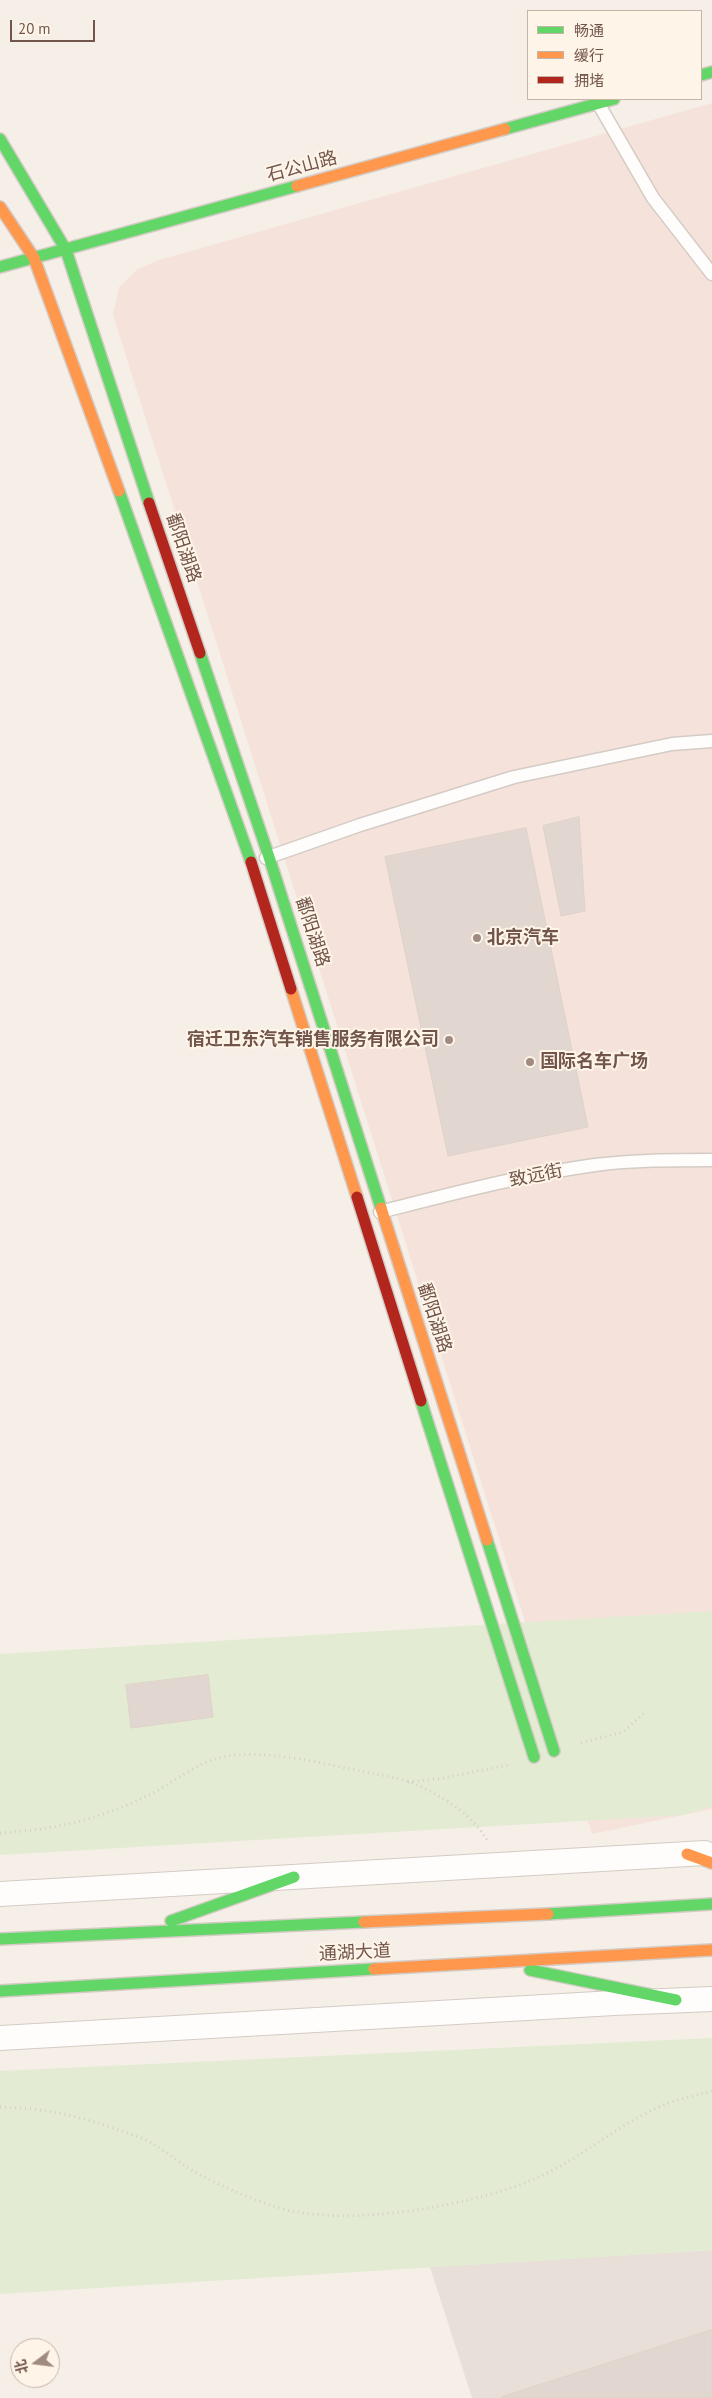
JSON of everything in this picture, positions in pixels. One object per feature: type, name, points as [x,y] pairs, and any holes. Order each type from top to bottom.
[{"type":"street","name":"石公山路","points":[[0,266],[66,250],[610,100]]},
{"type":"street","name":"鄱阳湖路","points":[[0,139],[66,250],[138,471],[269,856],[554,1751]]},
{"type":"street","name":"鄱阳湖路","points":[[0,207],[34,258],[59,322],[251,863],[534,1757]]},
{"type":"street","points":[[0,1894],[712,1853]]},
{"type":"street","points":[[687,1854],[712,1863]]},
{"type":"street","points":[[145,1931],[294,1877]]},
{"type":"street","name":"通湖大道","points":[[0,1939],[145,1931],[584,1913],[712,1904]]},
{"type":"street","name":"通湖大道","points":[[0,1991],[712,1950]]},
{"type":"street","points":[[495,1962],[676,2000]]},
{"type":"street","points":[[0,2038],[712,1999]]},
{"type":"lane","points":[[598,103],[653,198],[712,274]]},
{"type":"lane","points":[[251,863],[360,825],[514,777],[672,744],[711,739]]},
{"type":"lane","name":"致远街","points":[[363,1216],[520,1178],[596,1165],[666,1160],[712,1160]]},
{"type":"path","points":[[0,1834],[39,1831],[92,1819],[149,1795],[208,1762],[223,1757],[249,1756],[306,1759],[408,1782],[435,1794],[459,1809],[484,1833],[491,1846]]},
{"type":"path","points":[[0,2107],[36,2108],[83,2117],[146,2140],[205,2178],[274,2206],[309,2215],[366,2215],[418,2209],[475,2197],[531,2180],[581,2154],[616,2130],[661,2106],[712,2091]]},
{"type":"shaded area","name":"国际名车广场","points":[[712,103],[712,1809],[592,1834],[113,315],[119,287],[138,269],[159,260]]},
{"type":"shaded area","points":[[712,2250],[712,2398],[472,2398],[430,2267]]},
{"type":"green space","points":[[712,1611],[712,1806],[683,1815],[0,1855],[0,1654]]},
{"type":"green space","points":[[712,2038],[712,2250],[0,2294],[0,2071]]},
{"type":"building","points":[[579,817],[585,911],[561,916],[543,826]]},
{"type":"building","points":[[526,828],[588,1127],[448,1156],[385,857]]},
{"type":"building","points":[[208,1675],[213,1717],[131,1728],[126,1685]]},
{"type":"building","points":[[712,2330],[712,2398],[502,2397]]},
{"type":"traffic: fast","points":[[702,75],[712,72]]},
{"type":"traffic: fast","points":[[505,129],[610,100]]},
{"type":"traffic: fast","points":[[0,139],[66,250],[149,503]]},
{"type":"traffic: fast","points":[[0,267],[297,186]]},
{"type":"traffic: fast","points":[[119,491],[251,862]]},
{"type":"traffic: fast","points":[[200,653],[269,857],[381,1208]]},
{"type":"traffic: fast","points":[[421,1401],[534,1757]]},
{"type":"traffic: fast","points":[[487,1540],[554,1751]]},
{"type":"traffic: fast","points":[[171,1921],[294,1877]]},
{"type":"traffic: fast","points":[[548,1914],[712,1904]]},
{"type":"traffic: fast","points":[[0,1939],[364,1922]]},
{"type":"traffic: fast","points":[[0,1991],[374,1969]]},
{"type":"traffic: fast","points":[[530,1970],[676,2000]]},
{"type":"traffic: slow","points":[[297,186],[505,129]]},
{"type":"traffic: slow","points":[[0,207],[34,258],[119,491]]},
{"type":"traffic: slow","points":[[291,989],[357,1197]]},
{"type":"traffic: slow","points":[[381,1208],[487,1540]]},
{"type":"traffic: slow","points":[[687,1854],[712,1863]]},
{"type":"traffic: slow","points":[[364,1922],[548,1914]]},
{"type":"traffic: slow","points":[[374,1969],[712,1950]]},
{"type":"traffic: jam","points":[[149,503],[200,653]]},
{"type":"traffic: jam","points":[[251,862],[291,989]]},
{"type":"traffic: jam","points":[[357,1197],[421,1401]]},
{"type":"place","name":"北京汽车","points":[[477,938]]},
{"type":"place","name":"宿迁卫东汽车销售服务有限公司","points":[[449,1040]]},
{"type":"place","name":"国际名车广场","points":[[530,1062]]}]
